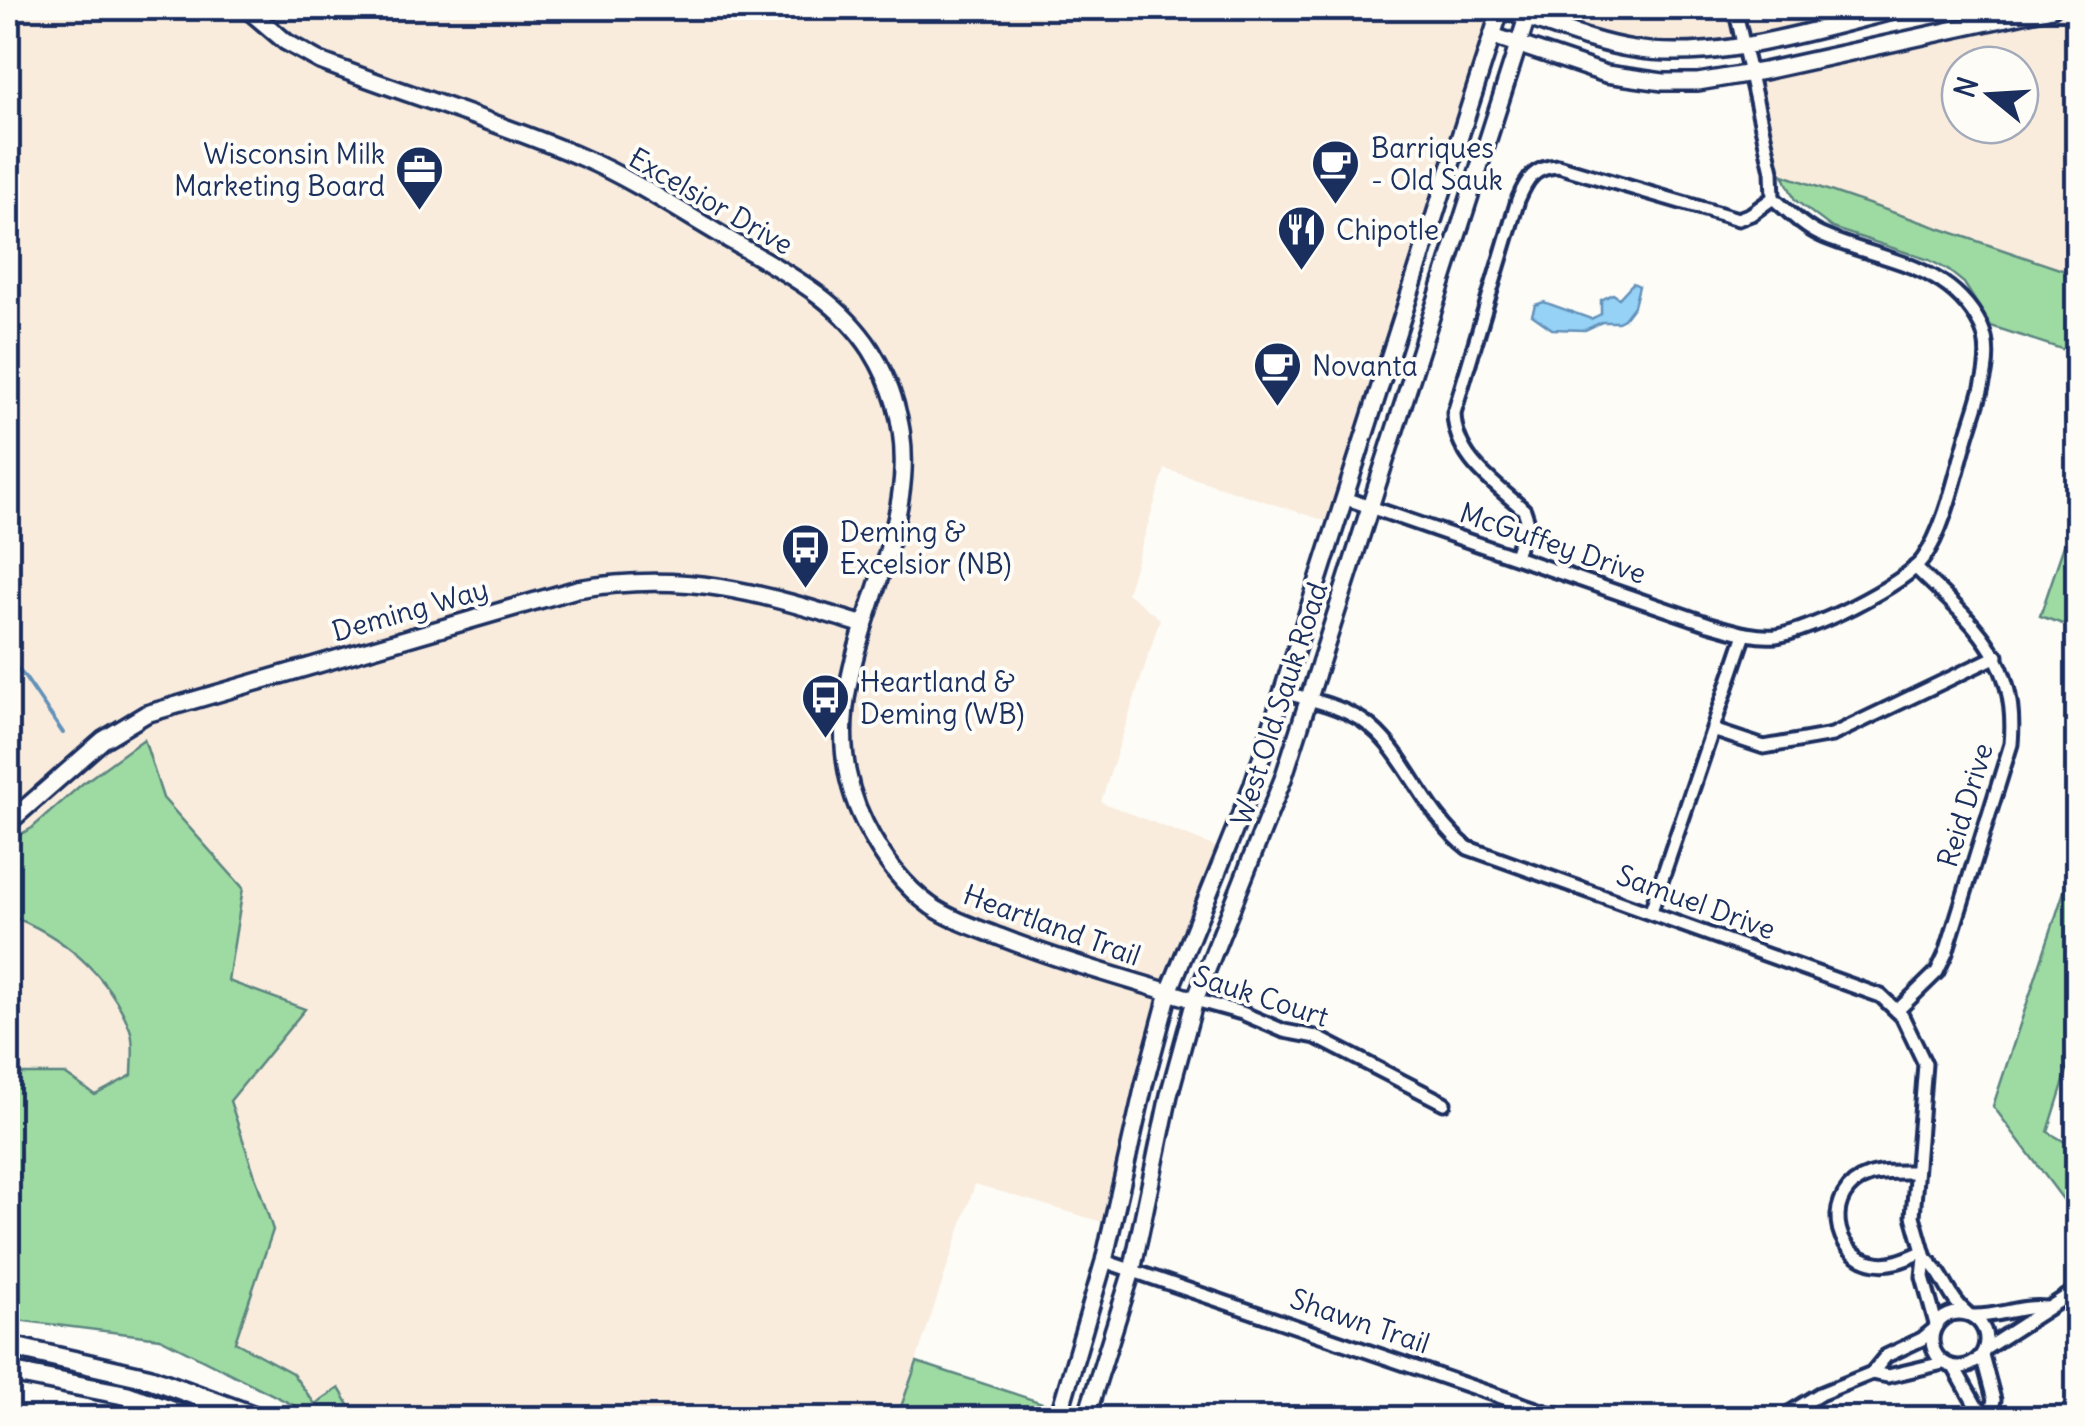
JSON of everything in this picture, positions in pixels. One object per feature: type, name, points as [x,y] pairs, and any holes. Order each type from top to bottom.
[{"type":"main road","points":[[8,1346],[148,1378],[259,1418]]},
{"type":"main road","points":[[8,1372],[126,1394],[190,1418]]},
{"type":"street","name":"Excelsior Drive","points":[[246,8],[286,42],[320,61],[601,167],[800,280],[835,306],[862,338],[883,374],[897,411],[904,454],[902,502],[864,625]]},
{"type":"street","points":[[1501,8],[1528,12],[1632,49],[1691,52],[1743,45],[1906,8]]},
{"type":"street","name":"West Old Sauk Road","points":[[1058,1418],[1104,1261],[1169,992],[1253,784],[1501,8]]},
{"type":"street","points":[[1736,8],[1772,170],[1773,198]]},
{"type":"street","points":[[1492,36],[1606,74],[1633,80],[1698,82],[2052,8]]},
{"type":"street","name":"West Old Sauk Road","points":[[1086,1418],[1132,1270],[1169,1095],[1195,1000],[1269,818],[1528,12]]},
{"type":"street","points":[[1515,556],[1527,518],[1524,510],[1468,460],[1454,434],[1454,413],[1476,332],[1528,178],[1546,166],[1580,170],[1738,218],[1752,214],[1773,198]]},
{"type":"street","points":[[1652,911],[1746,634],[1759,637],[1799,632],[1873,595],[1916,567],[1935,538],[1986,358],[1983,330],[1962,297],[1935,276],[1822,236],[1773,198]]},
{"type":"street","name":"McGuffey Drive","points":[[1344,498],[1746,634]]},
{"type":"street","name":"Reid Drive","points":[[1898,1011],[1936,972],[1946,953],[2011,744],[2011,697],[1996,656],[1982,632],[1916,567]]},
{"type":"street","name":"Deming Way","points":[[8,823],[103,740],[146,714],[577,588],[644,580],[708,584],[768,595],[864,625]]},
{"type":"street","name":"Heartland Trail","points":[[864,625],[844,705],[845,768],[850,795],[888,864],[922,898],[962,922],[1023,946],[1169,992]]},
{"type":"street","points":[[1713,730],[1764,747],[1818,739],[1854,726],[1996,656]]},
{"type":"street","name":"Samuel Drive","points":[[1282,692],[1352,715],[1375,730],[1449,834],[1468,848],[1881,996],[1898,1011]]},
{"type":"street","name":"Sauk Court","points":[[1169,992],[1284,1031],[1316,1037],[1444,1102]]},
{"type":"street","points":[[1898,1011],[1925,1064],[1913,1216],[1924,1255],[1923,1277],[1934,1327],[1932,1348],[1949,1365],[1976,1406],[1991,1417],[1994,1400],[1983,1352],[1985,1331],[1957,1304],[1938,1269],[1924,1255]]},
{"type":"street","points":[[1916,1172],[1870,1175],[1859,1180],[1839,1204],[1837,1220],[1847,1248],[1862,1259],[1885,1264],[1924,1255]]},
{"type":"street","name":"Shawn Trail","points":[[1104,1261],[1548,1413],[1602,1418]]},
{"type":"street","points":[[1872,1373],[1888,1376],[1970,1365],[1983,1352],[2078,1289]]},
{"type":"street","points":[[1780,1418],[1820,1394],[1872,1373],[1886,1356],[1922,1339],[1950,1313],[1989,1316],[2029,1306],[2046,1308]]},
{"type":"shaded area","points":[[8,8],[1501,8],[1335,524],[1165,469],[1127,593],[1160,619],[1101,802],[1226,851],[1196,923],[1112,1225],[975,1184],[897,1418],[313,1418],[315,1404],[235,1342],[273,1230],[8,1134]]},
{"type":"shaded area","points":[[1530,8],[1906,8],[1726,49],[1656,52],[1527,17]]},
{"type":"shaded area","points":[[2052,8],[2077,8],[2077,275],[1772,171],[1750,74]]},
{"type":"green space","points":[[1783,175],[2077,275],[2077,354],[1991,326],[1964,283],[1948,270],[1832,228],[1795,200]]},
{"type":"green space","points":[[2077,507],[2077,629],[2040,616]]},
{"type":"green space","points":[[144,739],[163,798],[243,888],[228,981],[305,1009],[230,1101],[273,1230],[235,1342],[292,1373],[315,1404],[339,1388],[352,1410],[391,1409],[414,1418],[319,1418],[160,1338],[8,1319],[8,1074],[65,1074],[95,1095],[132,1075],[133,1052],[132,1034],[121,1009],[96,974],[64,945],[8,915],[8,841],[32,828],[82,784]]},
{"type":"green space","points":[[2077,852],[2077,1039],[2048,1132],[2077,1149],[2077,1218],[1993,1106]]},
{"type":"green space","points":[[917,1362],[1061,1409],[1058,1418],[897,1418]]},
{"type":"water","points":[[1633,283],[1639,286],[1634,306],[1618,322],[1602,322],[1585,330],[1552,329],[1532,315],[1535,305],[1544,302],[1591,319],[1601,314],[1601,300],[1613,294],[1619,298]]},
{"type":"waterway","points":[[8,659],[63,733]]},
{"type":"place","name":"Barriques - Old Sauk","points":[[1336,206]]},
{"type":"place","name":"Wisconsin Milk Marketing Board","points":[[420,212]]},
{"type":"place","name":"Chipotle","points":[[1301,272]]},
{"type":"place","name":"Novanta","points":[[1277,408]]},
{"type":"place","name":"Deming & Excelsior (NB)","points":[[805,590]]},
{"type":"place","name":"Heartland & Deming (WB)","points":[[825,740]]}]
